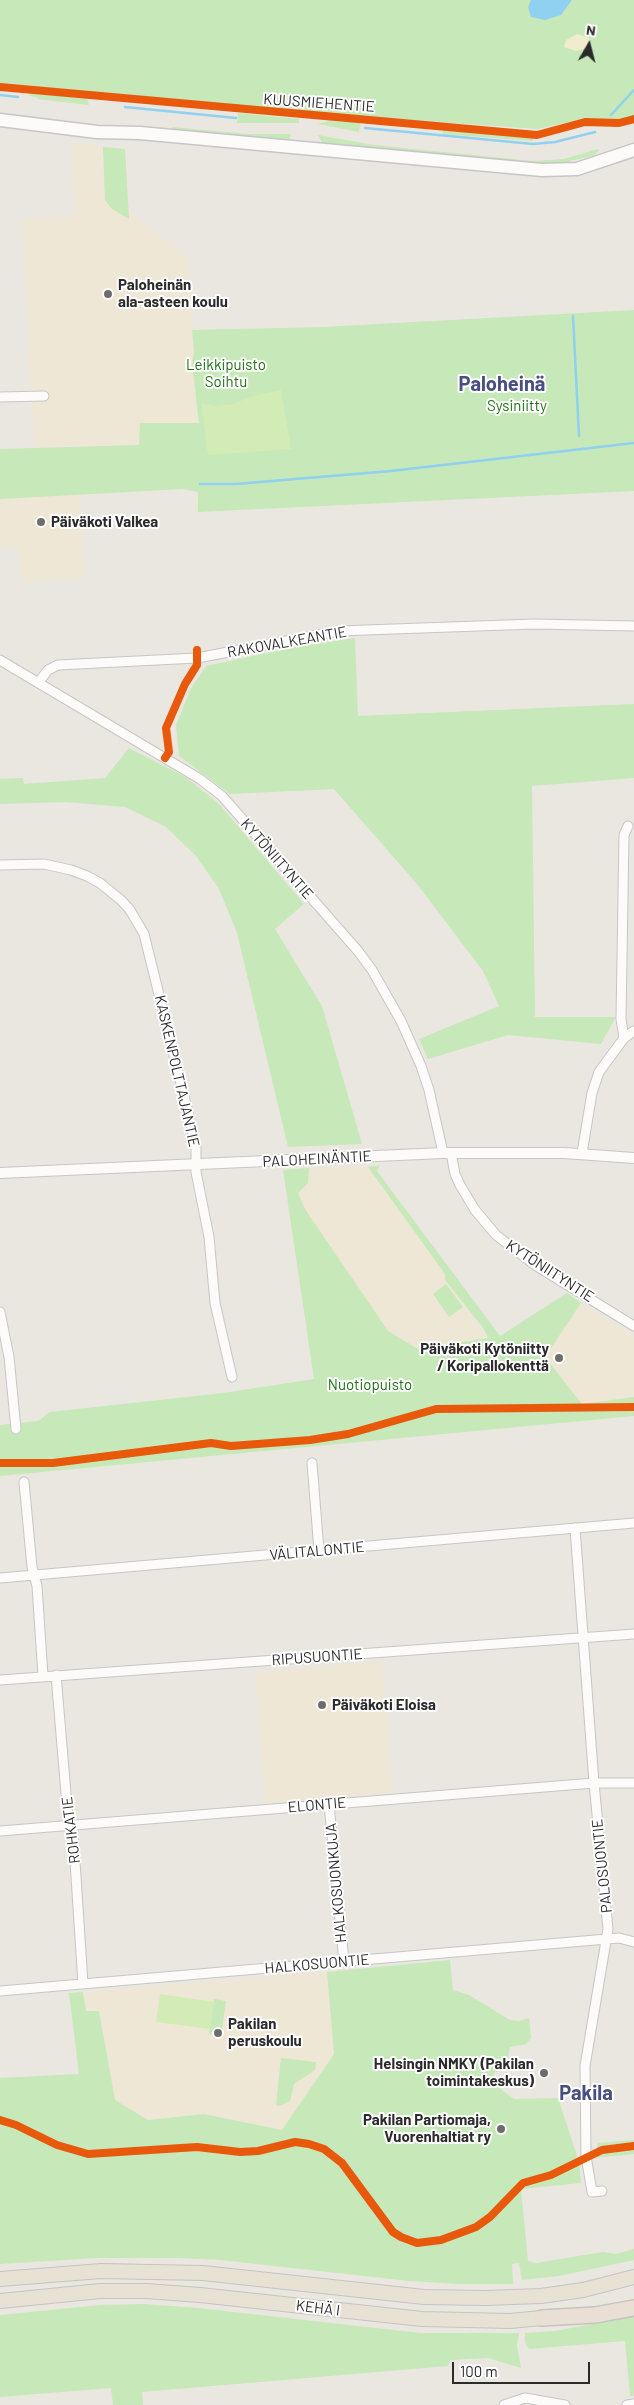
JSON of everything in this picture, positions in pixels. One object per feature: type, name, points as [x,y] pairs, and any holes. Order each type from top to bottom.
[{"type":"highway","name":"KEHÄ I","points":[[0,2278],[101,2272],[203,2273],[424,2297],[485,2298],[541,2296],[583,2290],[634,2277]]},
{"type":"highway","name":"KEHÄ I","points":[[0,2302],[100,2291],[146,2291],[422,2319],[479,2321],[542,2318],[634,2301]]},
{"type":"highway","points":[[542,2318],[595,2315],[634,2308]]},
{"type":"main road","points":[[0,120],[96,132],[140,133],[542,170],[577,169],[634,150]]},
{"type":"street","points":[[0,397],[44,396]]},
{"type":"street","name":"RAKOVALKEANTIE","points":[[38,683],[48,670],[58,665],[197,658],[338,631],[534,624],[634,626]]},
{"type":"street","name":"KYTÖNIITYNTIE","points":[[0,660],[212,787],[358,951],[377,978],[410,1039],[429,1090],[447,1153],[460,1185],[475,1210],[496,1235],[535,1265],[634,1326]]},
{"type":"street","points":[[624,1038],[621,1019],[624,835],[628,826]]},
{"type":"street","name":"KASKENPOLTTAJANTIE","points":[[0,865],[44,864],[71,870],[100,883],[130,910],[144,934],[192,1124],[196,1172],[209,1237],[215,1303],[232,1378]]},
{"type":"street","points":[[582,1153],[595,1082],[599,1072],[624,1038],[634,1031]]},
{"type":"street","name":"PALOHEINÄNTIE","points":[[0,1173],[447,1153],[582,1153],[634,1158]]},
{"type":"street","points":[[0,1312],[9,1357],[16,1428]]},
{"type":"street","points":[[312,1463],[319,1550]]},
{"type":"street","points":[[24,1482],[34,1575],[37,1586],[43,1676]]},
{"type":"street","name":"VÄLITALONTIE","points":[[0,1578],[634,1523]]},
{"type":"street","name":"PALOSUONTIE","points":[[574,1528],[594,1783],[608,1929],[585,2066],[586,2156],[592,2192],[602,2191]]},
{"type":"street","name":"RIPUSUONTIE","points":[[0,1680],[634,1634]]},
{"type":"street","name":"ROHKATIE","points":[[56,1675],[70,1825],[73,1830],[83,1984]]},
{"type":"street","name":"ELONTIE","points":[[0,1831],[594,1783],[634,1783]]},
{"type":"street","name":"HALKOSUONKUJA","points":[[329,1804],[344,1962]]},
{"type":"street","name":"HALKOSUONTIE","points":[[0,1991],[607,1939],[634,1942]]},
{"type":"street","points":[[504,2405],[525,2398],[565,2405]]},
{"type":"street","points":[[627,2405],[634,2404]]},
{"type":"shaded area","name":"Paloheinän ala-asteen koulu","points":[[72,143],[125,149],[130,211],[188,259],[194,352],[192,364],[199,423],[141,423],[140,445],[34,447],[22,219],[75,216]]},
{"type":"shaded area","name":"Päiväkoti Valkea","points":[[80,494],[84,579],[22,582],[19,549],[0,546],[0,499]]},
{"type":"shaded area","points":[[368,1167],[445,1274],[445,1280],[488,1338],[418,1349],[388,1331],[381,1323],[305,1209],[298,1193],[308,1183],[309,1168]]},
{"type":"shaded area","points":[[581,1303],[634,1338],[634,1397],[582,1404],[545,1357]]},
{"type":"shaded area","name":"Päiväkoti Eloisa","points":[[382,1661],[393,1792],[265,1803],[255,1673]]},
{"type":"shaded area","name":"Pakilan peruskoulu","points":[[327,1972],[334,2054],[282,2130],[204,2114],[148,2120],[114,2100],[99,2011],[86,2012],[83,1992]]},
{"type":"green space","points":[[0,0],[634,0],[634,116],[619,120],[584,119],[537,129],[303,112],[0,85]]},
{"type":"green space","points":[[30,93],[87,99],[89,105],[37,99],[37,97],[29,96]]},
{"type":"green space","points":[[238,113],[299,119],[299,123],[237,123]]},
{"type":"green space","points":[[328,121],[361,122],[359,132],[318,124]]},
{"type":"green space","points":[[172,127],[247,134],[291,134],[290,139],[251,139],[171,132]]},
{"type":"green space","points":[[443,130],[533,138],[533,141],[443,134]]},
{"type":"green space","points":[[318,135],[374,145],[532,161],[564,159],[598,149],[599,151],[592,156],[570,161],[570,166],[566,167],[352,148],[322,143]]},
{"type":"green space","points":[[103,147],[125,149],[129,219],[112,209],[105,200]]},
{"type":"green space","name":"Sysiniitty","points":[[634,310],[634,491],[198,512],[198,492],[183,489],[0,499],[0,449],[139,445],[140,423],[199,423],[192,364],[194,352],[192,330],[323,327]]},
{"type":"green space","points":[[281,390],[291,449],[208,455],[201,403],[215,406],[234,404],[249,397]]},
{"type":"green space","points":[[355,638],[358,716],[634,704],[634,778],[532,786],[535,1017],[616,1017],[601,1044],[508,1035],[428,1059],[419,1039],[499,1006],[483,971],[417,884],[334,789],[230,794],[179,756],[176,725],[191,688],[206,666],[295,647]]},
{"type":"green space","points":[[129,748],[187,778],[219,804],[304,904],[275,929],[322,1006],[362,1144],[288,1147],[237,933],[219,889],[196,856],[166,827],[125,807],[66,802],[0,804],[0,779],[23,778],[24,784],[105,778]]},
{"type":"green space","name":"Nuotiopuisto","points":[[380,1165],[377,1171],[500,1336],[567,1293],[581,1303],[545,1357],[582,1404],[634,1397],[634,1416],[0,1476],[0,1425],[38,1421],[50,1412],[223,1393],[314,1379],[283,1170],[309,1168],[308,1183],[298,1193],[305,1209],[388,1331],[418,1349],[488,1338],[484,1329],[445,1280],[445,1274],[368,1167]]},
{"type":"green space","points":[[446,1284],[463,1307],[449,1317],[433,1294]]},
{"type":"green space","points":[[450,1960],[453,1990],[469,1995],[510,2020],[519,2021],[529,2018],[531,2038],[526,2044],[510,2047],[508,2058],[500,2071],[494,2072],[493,2083],[514,2099],[558,2098],[579,2162],[581,2183],[521,2189],[528,2261],[536,2263],[603,2252],[616,2254],[634,2249],[634,2260],[559,2276],[522,2280],[519,2263],[512,2264],[513,2284],[458,2284],[409,2281],[220,2260],[177,2258],[98,2258],[0,2264],[0,2078],[79,2074],[69,1993],[83,1992],[86,2011],[99,2011],[115,2100],[148,2120],[204,2114],[282,2130],[334,2054],[327,1972]]},
{"type":"green space","points":[[160,1994],[214,2002],[210,2029],[156,2022]]},
{"type":"green space","points":[[214,1999],[226,2001],[221,2036],[209,2034]]},
{"type":"green space","points":[[281,2058],[316,2062],[315,2070],[294,2084],[290,2101],[279,2106],[276,2105]]},
{"type":"green space","points":[[634,2140],[634,2154],[594,2158],[598,2143]]},
{"type":"green space","points":[[145,2304],[198,2308],[421,2333],[519,2333],[517,2346],[521,2368],[488,2358],[451,2360],[448,2366],[142,2392],[143,2405],[113,2405],[111,2388],[0,2397],[0,2315],[100,2305]]},
{"type":"green space","points":[[634,2316],[634,2396],[630,2396],[625,2341],[529,2349],[525,2342],[525,2333],[555,2331]]},
{"type":"sand","points":[[577,34],[589,38],[590,44],[588,48],[576,51],[564,47],[566,40]]},
{"type":"water","points":[[531,0],[572,0],[561,15],[545,20],[531,17],[528,7]]},
{"type":"waterway","points":[[611,115],[634,90]]},
{"type":"waterway","points":[[0,95],[18,97]]},
{"type":"waterway","points":[[125,107],[236,118]]},
{"type":"waterway","points":[[365,128],[533,144],[555,142],[595,132]]},
{"type":"waterway","points":[[573,316],[579,436]]},
{"type":"waterway","points":[[200,484],[236,484],[391,471],[634,443]]},
{"type":"cycle path","name":"KUUSMIEHENTIE","points":[[0,87],[537,135],[585,122],[619,123],[634,119]]},
{"type":"cycle path","points":[[165,758],[169,752],[166,728],[185,684],[197,665],[197,650]]},
{"type":"cycle path","points":[[0,1463],[53,1463],[211,1443],[231,1446],[310,1440],[348,1434],[436,1409],[634,1407]]},
{"type":"cycle path","points":[[0,2120],[16,2125],[57,2145],[88,2154],[197,2147],[240,2152],[258,2151],[295,2142],[309,2144],[324,2149],[342,2163],[393,2232],[417,2243],[441,2240],[476,2227],[490,2217],[523,2183],[551,2175],[602,2150],[634,2146]]},
{"type":"place","name":"Paloheinän ala-asteen koulu","points":[[108,294]]},
{"type":"place","name":"Päiväkoti Valkea","points":[[41,522]]},
{"type":"place","name":"Päiväkoti Kytöniitty / Koripallokenttä","points":[[559,1358]]},
{"type":"place","name":"Päiväkoti Eloisa","points":[[322,1705]]},
{"type":"place","name":"Pakilan peruskoulu","points":[[218,2033]]},
{"type":"place","name":"Helsingin NMKY (Pakilan toimintakeskus)","points":[[544,2073]]},
{"type":"place","name":"Pakilan Partiomaja, Vuorenhaltiat ry","points":[[501,2129]]},
{"type":"district","name":"Paloheinä","points":[[502,384]]},
{"type":"district","name":"Pakila","points":[[586,2093]]},
{"type":"park label","name":"Leikkipuisto Soihtu","points":[[226,374]]}]
